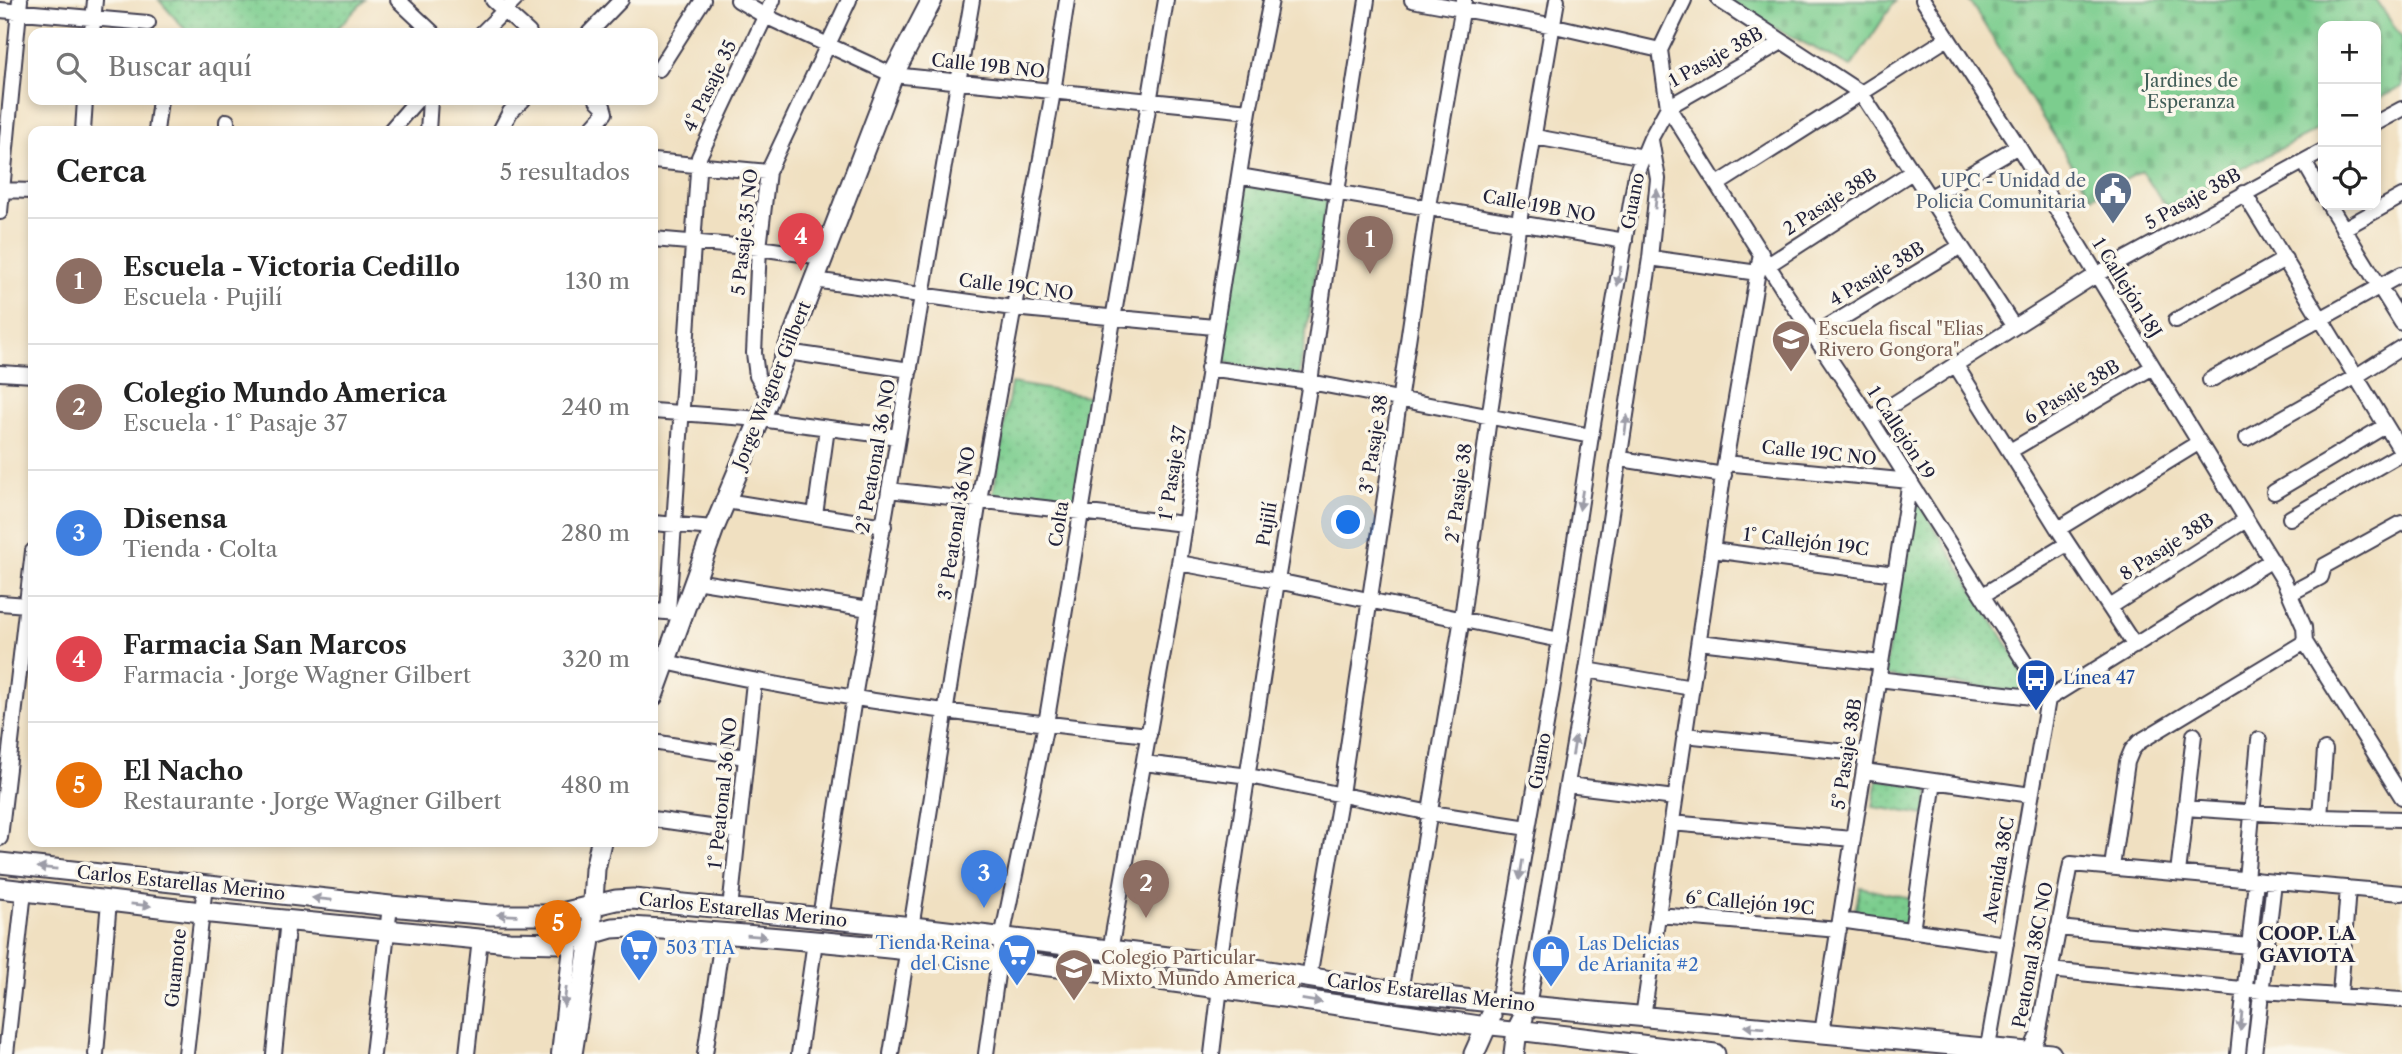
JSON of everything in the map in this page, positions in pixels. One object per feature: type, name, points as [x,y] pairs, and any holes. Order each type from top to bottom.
[{"type":"street","points":[[92,28],[95,0]]},
{"type":"street","points":[[398,0],[428,28]]},
{"type":"street","points":[[493,0],[524,28]]},
{"type":"street","points":[[487,28],[515,0]]},
{"type":"street","points":[[594,28],[621,0]]},
{"type":"street","points":[[659,69],[703,0]]},
{"type":"street","name":"Calle 19B NO","points":[[738,0],[765,16],[893,75],[1249,111]]},
{"type":"street","name":"4° Pasaje 35","points":[[675,613],[675,525],[698,165],[701,149],[773,0]]},
{"type":"street","name":"5 Pasaje 35 NO","points":[[769,398],[754,366],[759,248],[768,172],[849,0]]},
{"type":"street","name":"Jorge Wagner Gilbert","points":[[658,683],[666,662],[675,613],[695,581],[787,352],[893,75],[932,0]]},
{"type":"street","name":"2° Peatonal 36 NO","points":[[820,918],[854,698],[972,0]]},
{"type":"street","name":"3° Peatonal 36 NO","points":[[891,1054],[979,500],[1053,92],[1067,0]]},
{"type":"street","name":"Colta","points":[[986,1054],[1002,939],[1046,724],[1166,0]]},
{"type":"street","name":"1° Pasaje 37","points":[[1110,951],[1178,563],[1249,111],[1271,0]]},
{"type":"street","name":"Pujilí","points":[[1212,1054],[1220,987],[1219,963],[1367,0]]},
{"type":"street","points":[[1412,0],[1463,5],[1660,50],[1684,0]]},
{"type":"street","name":"2° Pasaje 38","points":[[1400,992],[1462,618],[1519,222],[1555,26],[1557,0]]},
{"type":"street","points":[[1719,0],[1861,93],[2014,327]]},
{"type":"street","name":"1 Callejón 18J","points":[[1923,0],[2018,146],[2272,561],[2291,593],[2304,627],[2305,642],[2402,797]]},
{"type":"street","name":"3° Pasaje 38","points":[[1309,977],[1341,794],[1428,206],[1463,5]]},
{"type":"street","points":[[0,212],[20,6]]},
{"type":"street","points":[[0,10],[20,6],[93,18],[148,23]]},
{"type":"street","points":[[1718,184],[1948,38]]},
{"type":"street","name":"1 Pasaje 38B","points":[[1668,107],[1782,42]]},
{"type":"street","name":"1 Callejón 19","points":[[1660,50],[1668,107],[1718,184],[1762,264],[1870,419],[2049,699]]},
{"type":"street","points":[[83,126],[85,105]]},
{"type":"street","points":[[156,126],[159,105]]},
{"type":"street","points":[[394,126],[410,105]]},
{"type":"street","points":[[428,126],[430,105]]},
{"type":"street","points":[[502,126],[510,111],[517,105]]},
{"type":"street","points":[[594,126],[603,117],[605,110],[601,105]]},
{"type":"street","points":[[1651,138],[1668,107]]},
{"type":"street","points":[[2381,120],[2402,109]]},
{"type":"street","points":[[1535,136],[1644,156]]},
{"type":"street","name":"Guano","points":[[1474,1054],[1498,1003],[1636,174],[1651,138]]},
{"type":"street","name":"Guano","points":[[1514,1054],[1517,1030],[1528,1006],[1568,785],[1621,459],[1650,258],[1658,179],[1651,138]]},
{"type":"street","points":[[1929,198],[2018,146]]},
{"type":"street","name":"5 Pasaje 38B","points":[[1870,419],[2095,275],[2318,154]]},
{"type":"street","points":[[658,161],[768,172]]},
{"type":"street","points":[[2304,162],[2318,186]]},
{"type":"street","name":"2 Pasaje 38B","points":[[1762,264],[1912,172]]},
{"type":"street","name":"Calle 19B NO","points":[[1239,176],[1625,241]]},
{"type":"street","points":[[1,190],[28,191]]},
{"type":"street","points":[[2244,193],[2402,453],[2290,518]]},
{"type":"street","points":[[2343,229],[2402,197]]},
{"type":"street","points":[[2332,210],[2402,323]]},
{"type":"street","points":[[658,239],[759,248],[822,257]]},
{"type":"street","name":"4 Pasaje 38B","points":[[1814,335],[1961,246]]},
{"type":"street","points":[[1643,1017],[1724,469],[1762,264],[1650,258]]},
{"type":"street","points":[[2176,320],[2285,259]]},
{"type":"street","points":[[2210,380],[2402,274]]},
{"type":"street","name":"Calle 19C NO","points":[[814,280],[1013,308],[1214,327]]},
{"type":"street","points":[[2247,438],[2356,377],[2402,347]]},
{"type":"street","points":[[787,352],[910,370]]},
{"type":"street","points":[[1955,364],[2067,544],[2135,646]]},
{"type":"street","name":"6 Pasaje 38B","points":[[2010,452],[2153,367]]},
{"type":"street","points":[[1208,368],[1310,382],[1591,436]]},
{"type":"street","points":[[0,373],[28,374]]},
{"type":"street","points":[[658,411],[760,419],[898,437]]},
{"type":"street","points":[[2274,492],[2385,426]]},
{"type":"street","points":[[815,515],[827,428]]},
{"type":"street","points":[[2058,529],[2198,443]]},
{"type":"street","name":"Calle 19C NO","points":[[1621,459],[1724,469],[1910,481]]},
{"type":"street","name":"5° Pasaje 38B","points":[[1822,1033],[1910,481]]},
{"type":"street","points":[[889,490],[1184,524]]},
{"type":"street","points":[[726,501],[884,526]]},
{"type":"street","name":"8 Pasaje 38B","points":[[2110,607],[2246,520]]},
{"type":"street","points":[[658,523],[715,528]]},
{"type":"street","points":[[2291,593],[2321,577],[2324,566],[2402,523]]},
{"type":"street","points":[[1983,595],[2067,544]]},
{"type":"street","name":"1° Callejón 19C","points":[[1712,550],[1895,573]]},
{"type":"street","points":[[1878,679],[2049,699],[2272,561]]},
{"type":"street","points":[[1178,563],[1462,618],[1560,640]]},
{"type":"street","points":[[695,581],[869,609]]},
{"type":"street","points":[[0,603],[28,606],[5,764],[0,838]]},
{"type":"street","points":[[658,611],[675,613]]},
{"type":"street","points":[[1699,642],[1881,663]]},
{"type":"street","points":[[2305,642],[2139,742],[2132,750],[2127,762],[2112,867],[2402,893]]},
{"type":"street","points":[[666,662],[754,682],[854,698],[947,712],[1149,735]]},
{"type":"street","points":[[1587,670],[1692,688]]},
{"type":"street","name":"1° Peatonal 36 NO","points":[[730,909],[754,682]]},
{"type":"street","name":"Avenida 38C","points":[[1988,1047],[2049,699]]},
{"type":"street","points":[[1685,735],[1867,754]]},
{"type":"street","points":[[2178,873],[2194,735]]},
{"type":"street","points":[[2238,1054],[2249,946],[2259,740]]},
{"type":"street","points":[[658,743],[745,757]]},
{"type":"street","points":[[2320,817],[2325,750]]},
{"type":"street","points":[[1144,763],[1249,776],[1431,813],[1528,828]]},
{"type":"street","points":[[1864,771],[2031,795]]},
{"type":"street","points":[[1912,931],[1934,781]]},
{"type":"street","points":[[1568,785],[1675,798]]},
{"type":"street","points":[[2185,807],[2320,817],[2402,818]]},
{"type":"street","points":[[658,820],[738,831]]},
{"type":"street","points":[[1671,823],[1853,839]]},
{"type":"street","points":[[559,1054],[572,941],[584,909],[600,847]]},
{"type":"street","name":"Carlos Estarellas Merino","points":[[0,863],[390,906],[528,916],[633,899],[913,927],[1219,963],[1400,992],[1498,1003],[2051,1054]]},
{"type":"street","name":"Peatonal 38C NO","points":[[2030,1053],[2038,1035],[2071,864],[2112,867]]},
{"type":"street","points":[[2254,1054],[2274,882]]},
{"type":"street","name":"Guamote","points":[[187,1054],[205,886]]},
{"type":"street","name":"Carlos Estarellas Merino","points":[[0,888],[201,912],[541,944],[572,941],[591,933],[630,927],[907,949],[1220,987],[1517,1030],[1588,1047],[1715,1054]]},
{"type":"street","points":[[2340,994],[2348,888]]},
{"type":"street","points":[[6,1054],[24,891]]},
{"type":"street","points":[[96,1054],[109,901]]},
{"type":"street","points":[[373,1054],[390,906]]},
{"type":"street","points":[[572,1054],[591,933],[584,909]]},
{"type":"street","name":"6° Callejón 19C","points":[[1658,915],[1912,931],[2006,944]]},
{"type":"street","points":[[274,1054],[288,920]]},
{"type":"street","points":[[2058,928],[2249,946]]},
{"type":"street","points":[[705,1054],[723,933]]},
{"type":"street","points":[[467,1054],[480,939]]},
{"type":"street","points":[[799,1054],[815,941]]},
{"type":"street","points":[[2049,970],[2262,991],[2402,1000]]},
{"type":"green space","points":[[159,0],[365,0],[338,28],[184,28]]},
{"type":"green space","points":[[1720,0],[1896,0],[1851,67]]},
{"type":"green space","name":"Jardines de Esperanza","points":[[1969,0],[2376,0],[2402,38],[2402,87],[2381,98],[2381,21],[2318,21],[2318,130],[2166,207],[2142,171],[2092,197]]},
{"type":"green space","points":[[1240,185],[1327,199],[1299,377],[1211,360]]},
{"type":"green space","points":[[1011,383],[1093,397],[1076,507],[993,495]]},
{"type":"green space","points":[[1913,493],[2038,694],[1884,676]]},
{"type":"green space","points":[[1878,779],[1929,787],[1926,815],[1873,807]]},
{"type":"green space","points":[[1860,887],[1911,898],[1907,926],[1854,916]]},
{"type":"place","name":"UPC - Unidad de Policia Comunitaria","points":[[2113,225]]},
{"type":"place","name":"Farmacia San Marcos","points":[[801,271]]},
{"type":"place","name":"Escuela - Victoria Cedillo","points":[[1370,274]]},
{"type":"place","name":"Escuela fiscal \"Elias Rivero Gongora\"","points":[[1791,373]]},
{"type":"place","name":"Línea 47","points":[[2036,712]]},
{"type":"place","name":"Disensa","points":[[984,908]]},
{"type":"place","name":"Colegio Mundo America","points":[[1146,918]]},
{"type":"place","name":"El Nacho","points":[[558,958]]},
{"type":"place","name":"503 TIA","points":[[639,982]]},
{"type":"place","name":"Tienda Reina del Cisne","points":[[1017,987]]},
{"type":"place","name":"Las Delicias de Arianita #2","points":[[1551,988]]},
{"type":"place","name":"Colegio Particular Mixto Mundo America","points":[[1074,1002]]},
{"type":"district","name":"COOP. LA GAVIOTA","points":[[2307,944]]}]
